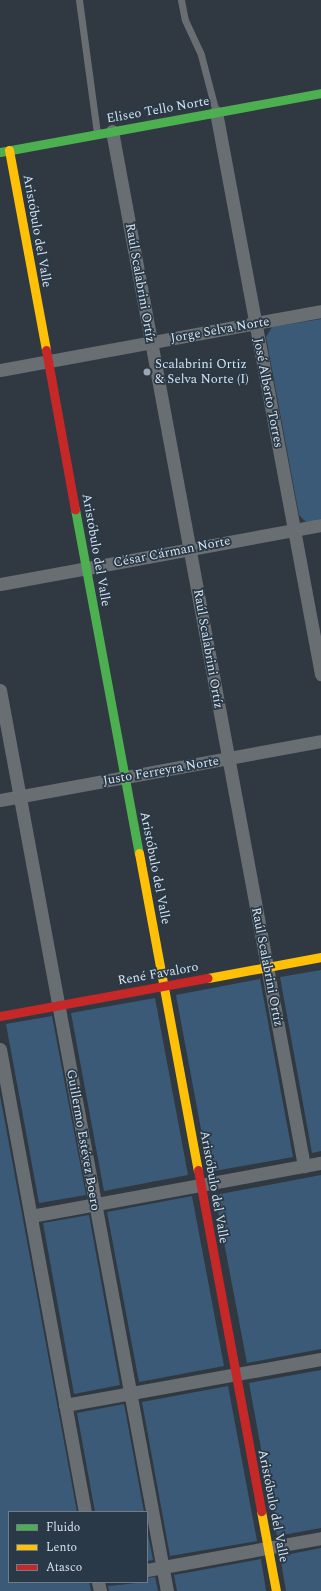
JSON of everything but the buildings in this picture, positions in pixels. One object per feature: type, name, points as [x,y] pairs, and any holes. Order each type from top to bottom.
[{"type":"street","name":"Eliseo Tello Norte","points":[[4,151],[321,93]]},
{"type":"street","name":"José Alberto Torres","points":[[216,112],[321,674]]},
{"type":"street","name":"Raúl Scalabrini Ortíz","points":[[112,132],[304,1166]]},
{"type":"street","name":"Aristóbulo del Valle","points":[[4,151],[48,361],[276,1591]]},
{"type":"street","name":"Jorge Selva Norte","points":[[0,370],[321,311]]},
{"type":"street","name":"César Cárman Norte","points":[[0,584],[321,525]]},
{"type":"street","name":"Guillermo Estévez Boero","points":[[0,690],[167,1591]]},
{"type":"street","name":"Justo Ferreyra Norte","points":[[0,800],[321,741]]},
{"type":"street","name":"René Favaloro","points":[[0,1016],[321,957]]},
{"type":"street","points":[[0,1049],[85,1511]]},
{"type":"street","points":[[31,1216],[321,1163]]},
{"type":"street","points":[[66,1405],[321,1359]]},
{"type":"street","points":[[148,1570],[321,1538]]},
{"type":"lane","points":[[79,0],[97,134]]},
{"type":"lane","points":[[181,0],[185,20],[201,55],[216,112]]},
{"type":"shaded area","points":[[321,319],[321,520],[306,522],[299,515],[266,337],[272,327]]},
{"type":"shaded area","points":[[321,970],[321,1151],[312,1153],[280,977]]},
{"type":"shaded area","points":[[260,979],[293,1157],[209,1172],[176,995]]},
{"type":"shaded area","points":[[155,998],[188,1175],[104,1191],[71,1013]]},
{"type":"shaded area","points":[[52,1016],[86,1195],[39,1203],[6,1024]]},
{"type":"shaded area","points":[[0,1095],[77,1511],[8,1511],[8,1583],[89,1583],[91,1591],[0,1591]]},
{"type":"shaded area","points":[[321,1175],[321,1349],[247,1363],[215,1195]]},
{"type":"shaded area","points":[[192,1196],[224,1366],[139,1382],[107,1212]]},
{"type":"shaded area","points":[[89,1215],[120,1385],[74,1394],[43,1223]]},
{"type":"shaded area","points":[[321,1370],[321,1528],[277,1536],[249,1383]]},
{"type":"shaded area","points":[[228,1386],[257,1541],[170,1556],[142,1402]]},
{"type":"shaded area","points":[[124,1404],[144,1511],[95,1511],[77,1413]]},
{"type":"shaded area","points":[[148,1535],[153,1560],[148,1561]]},
{"type":"shaded area","points":[[321,1548],[321,1591],[286,1591],[280,1556]]},
{"type":"shaded area","points":[[261,1559],[266,1591],[177,1591],[174,1575]]},
{"type":"shaded area","points":[[155,1577],[158,1591],[109,1591],[108,1586],[148,1583],[148,1578]]},
{"type":"traffic: fast","points":[[0,152],[321,93]]},
{"type":"traffic: fast","points":[[75,509],[139,853]]},
{"type":"traffic: slow","points":[[9,150],[46,350]]},
{"type":"traffic: slow","points":[[139,853],[198,1170]]},
{"type":"traffic: slow","points":[[208,978],[321,957]]},
{"type":"traffic: slow","points":[[261,1511],[276,1591]]},
{"type":"traffic: jam","points":[[46,350],[75,509]]},
{"type":"traffic: jam","points":[[0,1016],[208,978]]},
{"type":"traffic: jam","points":[[198,1170],[261,1511]]},
{"type":"place","name":"Scalabrini Ortiz & Selva Norte (I)","points":[[147,372]]}]
